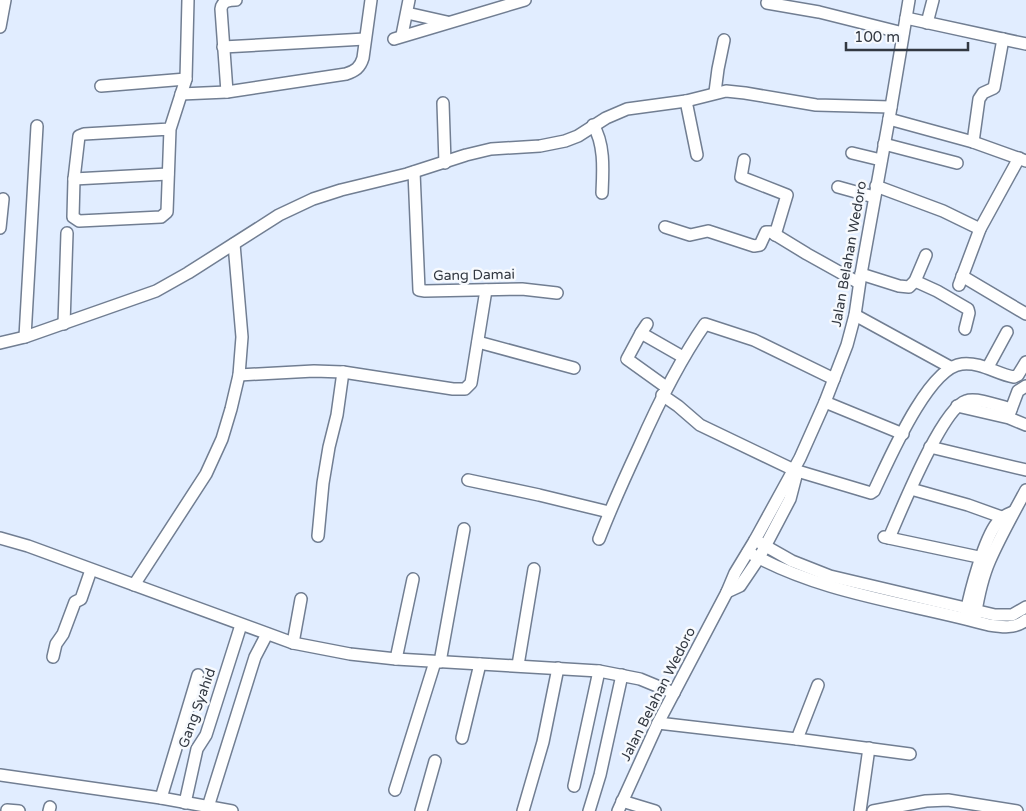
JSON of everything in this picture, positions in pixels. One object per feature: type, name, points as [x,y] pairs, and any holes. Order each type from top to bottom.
[{"type":"street","points":[[0,27],[5,0]]},
{"type":"street","points":[[170,129],[84,134],[79,136],[74,179],[73,217],[77,220],[161,217],[165,215],[167,211],[170,129],[186,79],[188,0]]},
{"type":"street","points":[[228,92],[221,7],[226,2],[236,0]]},
{"type":"street","points":[[181,94],[228,92],[352,72],[361,63],[371,0]]},
{"type":"street","points":[[409,0],[407,13],[398,37],[525,0]]},
{"type":"street","name":"Jalan Belahan Wedoro","points":[[620,806],[658,723],[727,592],[735,573],[753,555],[791,485],[800,458],[834,379],[855,315],[909,0]]},
{"type":"street","points":[[927,22],[933,0]]},
{"type":"street","points":[[767,4],[819,12],[903,34]]},
{"type":"street","points":[[407,13],[448,22]]},
{"type":"street","points":[[906,18],[1026,44]]},
{"type":"street","points":[[223,46],[365,39]]},
{"type":"street","points":[[973,142],[979,98],[983,93],[994,88],[1003,39]]},
{"type":"street","points":[[715,92],[724,40]]},
{"type":"street","points":[[101,86],[186,79]]},
{"type":"street","points":[[0,343],[25,337],[156,291],[188,273],[278,215],[313,199],[491,149],[540,146],[565,141],[596,129],[627,109],[686,101],[715,92],[726,91],[816,105],[890,113],[1023,159],[980,229],[960,280],[1026,314]]},
{"type":"street","points":[[686,101],[697,155]]},
{"type":"street","points":[[443,103],[445,163]]},
{"type":"street","points":[[25,337],[37,126]]},
{"type":"street","points":[[596,129],[603,167],[602,192]]},
{"type":"street","points":[[884,144],[958,163]]},
{"type":"street","points":[[852,153],[881,160]]},
{"type":"street","points":[[744,160],[741,178],[787,195],[775,235]]},
{"type":"street","name":"Gang Damai","points":[[414,172],[419,290],[522,290],[557,293]]},
{"type":"street","points":[[74,179],[168,174]]},
{"type":"street","points":[[838,187],[875,192],[943,211],[980,229]]},
{"type":"street","points":[[0,226],[3,199]]},
{"type":"street","points":[[665,227],[690,235],[708,231],[754,246],[760,245],[766,232],[770,232],[806,254],[860,278],[906,287],[911,287],[915,281],[926,255]]},
{"type":"street","points":[[64,324],[67,233]]},
{"type":"street","points":[[134,585],[214,460],[231,409],[239,375],[242,327],[234,244]]},
{"type":"street","points":[[915,281],[968,309],[969,314],[965,330]]},
{"type":"street","points":[[239,375],[314,371],[343,372],[462,390],[471,383],[486,290]]},
{"type":"street","points":[[855,315],[950,368]]},
{"type":"street","points":[[599,539],[609,512],[664,391],[683,356],[705,324],[754,340],[834,379]]},
{"type":"street","points":[[683,356],[644,329],[627,359],[700,425],[796,470],[871,493],[917,406],[940,376],[956,365],[970,364],[988,367],[1014,377],[1018,376],[1026,362]]},
{"type":"street","points":[[988,367],[1006,332]]},
{"type":"street","points":[[478,342],[574,368]]},
{"type":"street","points":[[318,536],[326,466],[337,415],[343,372]]},
{"type":"street","points":[[1010,414],[1018,391],[1026,386]]},
{"type":"street","points":[[825,402],[903,434]]},
{"type":"street","points":[[986,558],[887,538],[930,447],[957,406],[1010,414],[1026,425]]},
{"type":"street","points":[[930,447],[1026,470]]},
{"type":"street","points":[[468,480],[609,512]]},
{"type":"street","points":[[911,490],[1009,516]]},
{"type":"street","points":[[970,614],[982,582],[986,558],[1026,490]]},
{"type":"street","points":[[395,790],[438,662],[464,529]]},
{"type":"street","points":[[0,538],[28,546],[293,643],[350,654],[396,659],[599,671],[652,683],[674,693]]},
{"type":"street","points":[[760,543],[810,569],[970,614],[989,625],[1009,627],[1016,626],[1026,620]]},
{"type":"street","points":[[753,555],[809,580],[832,587],[970,614],[1012,615],[1026,606]]},
{"type":"street","points":[[518,665],[534,569]]},
{"type":"street","points":[[53,656],[56,644],[64,634],[74,602],[81,599],[91,570]]},
{"type":"street","points":[[396,659],[413,579]]},
{"type":"street","points":[[293,643],[301,599]]},
{"type":"street","name":"Gang Syahid","points":[[185,803],[197,749],[206,735],[241,625]]},
{"type":"street","points":[[208,807],[255,657],[267,634]]},
{"type":"street","points":[[462,738],[480,664]]},
{"type":"street","points":[[523,811],[543,742],[558,668]]},
{"type":"street","points":[[574,786],[599,671]]},
{"type":"street","points":[[161,798],[198,675]]},
{"type":"street","points":[[589,811],[600,775],[622,675]]},
{"type":"street","points":[[797,739],[818,685]]},
{"type":"street","points":[[658,723],[910,754]]},
{"type":"street","points":[[860,811],[870,748]]},
{"type":"street","points":[[421,811],[436,761]]},
{"type":"street","points":[[0,775],[161,798],[232,811]]},
{"type":"street","points":[[873,811],[926,801],[948,800],[1017,811]]},
{"type":"street","points":[[620,806],[655,811]]},
{"type":"street","points":[[6,810],[19,811]]}]
